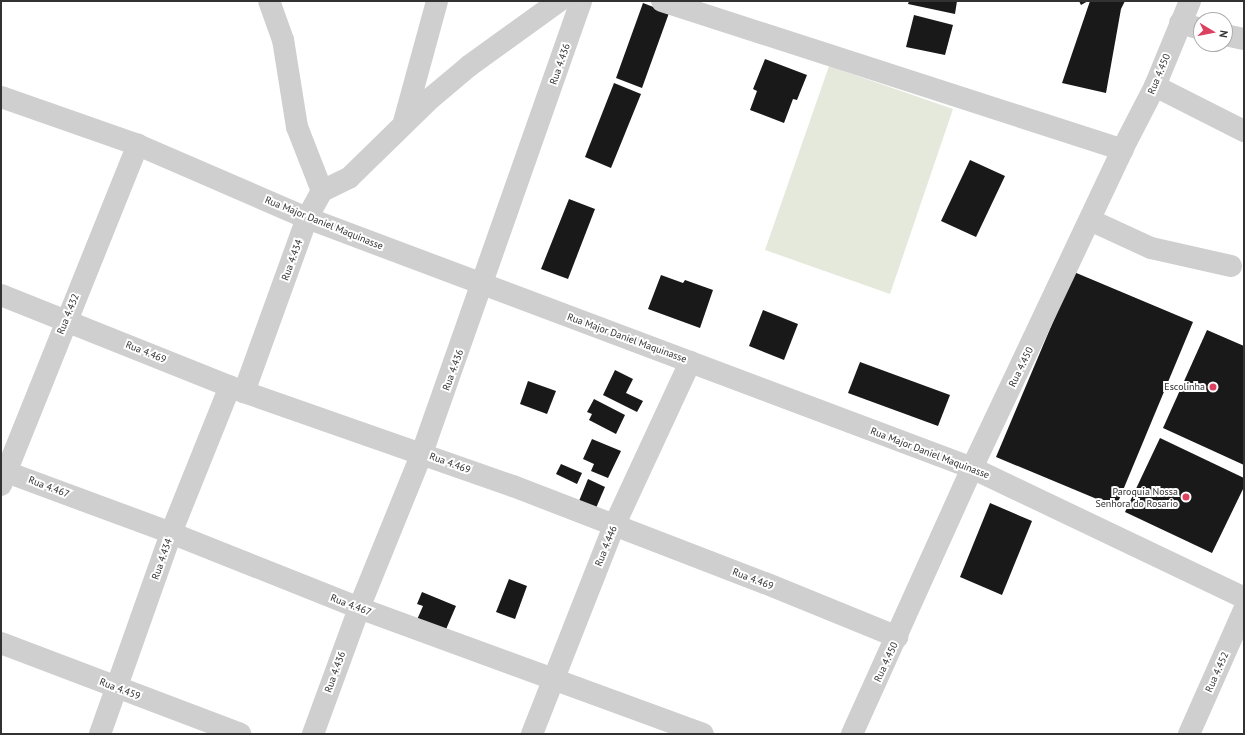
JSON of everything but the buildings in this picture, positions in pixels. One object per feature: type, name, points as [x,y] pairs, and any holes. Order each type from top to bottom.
[{"type":"street","points":[[269,1],[283,40],[297,127],[322,191],[349,178],[404,122],[469,66],[559,1]]},
{"type":"street","points":[[404,122],[437,1]]},
{"type":"street","name":"Rua 4.436","points":[[312,734],[359,608],[422,453],[483,285],[581,1]]},
{"type":"street","points":[[662,1],[1122,150]]},
{"type":"street","name":"Rua 4.450","points":[[852,734],[972,468],[1122,150],[1155,86],[1190,1]]},
{"type":"street","points":[[1180,24],[1193,27]]},
{"type":"street","points":[[1233,37],[1244,39]]},
{"type":"street","points":[[1155,86],[1244,131]]},
{"type":"street","name":"Rua Major Daniel Maquinasse","points":[[1,97],[138,145],[308,218],[972,468],[1244,598]]},
{"type":"street","name":"Rua 4.432","points":[[3,475],[138,145]]},
{"type":"street","name":"Rua 4.434","points":[[100,734],[171,533],[237,389],[308,218],[322,191]]},
{"type":"street","points":[[1090,220],[1151,248],[1231,266]]},
{"type":"street","name":"Rua 4.469","points":[[1,295],[66,319],[237,389],[422,453],[765,583],[897,637]]},
{"type":"street","name":"Rua 4.446","points":[[532,734],[614,526],[690,362]]},
{"type":"street","name":"Rua 4.467","points":[[3,475],[171,533],[359,608],[703,734]]},
{"type":"street","name":"Rua 4.452","points":[[1189,734],[1244,610]]},
{"type":"street","name":"Rua 4.459","points":[[1,643],[240,734]]},
{"type":"shaded area","points":[[829,66],[953,109],[890,294],[765,250]]},
{"type":"place","name":"Escolinha","points":[[1213,387]]},
{"type":"place","name":"Paroquia Nossa Senhora do Rosario","points":[[1186,497]]}]
